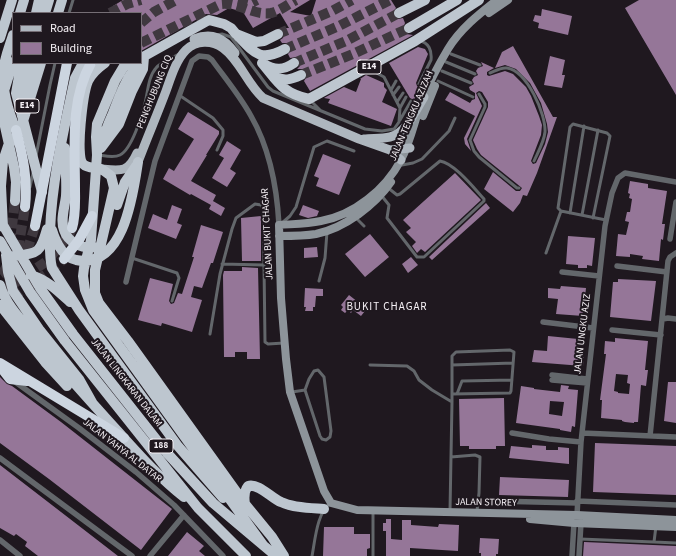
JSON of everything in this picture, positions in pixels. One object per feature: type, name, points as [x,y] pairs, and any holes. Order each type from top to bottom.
[{"type":"highway","points":[[0,38],[12,0]]},
{"type":"highway","points":[[20,12],[24,0]]},
{"type":"highway","points":[[26,12],[30,0]]},
{"type":"highway","points":[[36,12],[39,0]]},
{"type":"highway","points":[[45,12],[49,0]]},
{"type":"highway","points":[[58,12],[62,0]]},
{"type":"highway","points":[[399,13],[425,0]]},
{"type":"highway","points":[[409,28],[457,0]]},
{"type":"highway","name":"E14","points":[[309,99],[415,41],[479,0]]},
{"type":"highway","points":[[142,59],[209,20],[224,24],[231,28],[284,89],[298,97],[309,99]]},
{"type":"highway","points":[[236,34],[256,42],[264,41],[278,34]]},
{"type":"highway","points":[[12,38],[5,60],[3,74],[9,109],[24,161],[27,194],[25,207]]},
{"type":"highway","points":[[252,52],[266,56],[285,49]]},
{"type":"highway","points":[[262,63],[277,69],[286,68],[294,63]]},
{"type":"highway","points":[[12,64],[0,104],[14,167],[16,201]]},
{"type":"highway","points":[[22,64],[16,93],[54,237],[60,250],[72,259],[87,262],[104,255],[118,239],[126,219],[133,192],[138,162]]},
{"type":"highway","points":[[16,130],[20,101],[31,64]]},
{"type":"highway","name":"E14","points":[[4,146],[20,131],[41,64]]},
{"type":"highway","points":[[35,226],[67,64]]},
{"type":"highway","points":[[82,64],[75,78],[53,185],[50,260],[52,268],[79,310],[177,445],[218,493],[246,520]]},
{"type":"highway","points":[[72,228],[75,206],[74,137],[76,112],[91,64]]},
{"type":"highway","points":[[98,64],[93,66],[86,80],[82,116],[80,158],[83,164],[87,167],[101,169],[111,176],[114,188],[95,270],[95,293],[99,303],[284,556]]},
{"type":"highway","points":[[86,80],[104,64]]},
{"type":"highway","points":[[129,64],[124,66],[115,81],[97,124],[96,137],[99,151],[91,240],[83,276],[85,290],[93,310],[263,545]]},
{"type":"highway","points":[[99,151],[119,124],[132,91],[143,69],[142,64]]},
{"type":"highway","points":[[274,77],[282,81],[291,80],[301,75]]},
{"type":"highway","points":[[65,126],[66,194],[63,218],[64,230],[73,242],[80,246],[90,248],[97,247],[104,240],[109,231],[124,182],[138,162]]},
{"type":"highway","points":[[4,146],[1,186],[4,273],[12,291],[79,379],[93,404]]},
{"type":"highway","points":[[3,257],[32,253],[39,250],[44,241],[51,214]]},
{"type":"highway","points":[[64,259],[79,240],[92,216]]},
{"type":"highway","name":"JALAN LINGKARAN DALAM","points":[[0,220],[69,338],[198,508],[246,556]]},
{"type":"highway","name":"JALAN LINGKARAN DALAM","points":[[0,241],[30,292],[167,453],[213,503],[276,556]]},
{"type":"highway","points":[[4,273],[30,274],[41,278],[50,284],[79,310]]},
{"type":"highway","points":[[0,285],[14,311],[72,382],[175,490],[198,508]]},
{"type":"highway","points":[[0,305],[45,362],[69,388],[93,404]]},
{"type":"highway","points":[[0,365],[31,381],[124,438]]},
{"type":"highway","points":[[0,365],[10,379],[31,381]]},
{"type":"highway","points":[[245,504],[245,491],[248,486],[251,485],[256,486],[281,502],[297,507],[328,506]]},
{"type":"main road","name":"JALAN TENGKU AZIZAH","points":[[408,148],[424,97],[453,41],[467,25],[497,0]]},
{"type":"main road","name":"JALAN TENGKU AZIZAH","points":[[279,236],[304,235],[327,231],[355,216],[381,195],[402,162],[442,70],[456,44],[479,20],[508,0]]},
{"type":"main road","name":"PENGHUBUNG CIQ","points":[[138,162],[162,93],[177,64],[187,49],[199,43],[211,43],[222,47],[230,54],[255,90],[263,98],[359,139],[390,150]]},
{"type":"main road","points":[[101,169],[118,171],[124,170],[131,164],[137,154],[162,93]]},
{"type":"main road","points":[[359,139],[390,137],[403,130],[424,97]]},
{"type":"main road","points":[[390,150],[408,148]]},
{"type":"main road","points":[[390,150],[402,162]]},
{"type":"main road","name":"JALAN TENGKU AZIZAH","points":[[279,225],[309,224],[323,221],[356,207],[374,194],[402,162]]},
{"type":"main road","name":"JALAN BUKIT CHAGAR","points":[[279,225],[284,344],[290,392],[328,506]]},
{"type":"main road","points":[[328,506],[373,511],[450,512]]},
{"type":"main road","name":"JALAN STOREY","points":[[450,512],[676,527]]},
{"type":"main road","name":"JALAN STOREY","points":[[450,512],[577,520],[676,520]]},
{"type":"street","name":"JALAN BUKIT CHAGAR","points":[[126,282],[152,174],[179,95],[192,61],[195,58],[203,56],[212,60],[244,105],[254,122],[262,138],[274,177],[279,225]]},
{"type":"street","name":"JALAN UNGKU AZIZ","points":[[577,520],[581,442],[587,381],[606,220],[612,193],[618,178],[625,173],[676,182]]},
{"type":"street","points":[[670,239],[676,202]]},
{"type":"street","points":[[650,436],[668,261],[670,257],[676,253]]},
{"type":"street","points":[[616,266],[667,272]]},
{"type":"street","points":[[562,272],[599,276]]},
{"type":"street","points":[[663,318],[676,319]]},
{"type":"street","points":[[543,322],[593,328]]},
{"type":"street","points":[[612,330],[660,335]]},
{"type":"street","name":"JALAN YAHYA AL DATAR","points":[[0,372],[79,428],[136,472],[174,505],[223,556]]},
{"type":"street","points":[[552,378],[587,381]]},
{"type":"street","points":[[512,433],[581,442]]},
{"type":"street","points":[[582,433],[676,437]]},
{"type":"street","points":[[0,458],[132,556]]},
{"type":"street","points":[[494,502],[577,502],[676,505]]},
{"type":"street","points":[[150,556],[184,515]]},
{"type":"street","points":[[577,520],[580,539],[580,556]]},
{"type":"street","points":[[572,556],[577,520]]},
{"type":"street","points":[[0,540],[20,556]]},
{"type":"lane","points":[[69,12],[72,0]]},
{"type":"lane","points":[[99,151],[114,156],[120,155],[125,151],[139,123],[149,82],[156,68],[212,35],[222,34],[231,37],[273,92],[365,129],[382,131],[394,128],[411,101]]},
{"type":"lane","points":[[415,41],[424,42],[428,45],[431,56],[431,60],[419,84]]},
{"type":"lane","points":[[451,54],[480,65]]},
{"type":"lane","points":[[446,62],[475,74]]},
{"type":"lane","points":[[27,194],[33,177],[55,64]]},
{"type":"lane","points":[[490,73],[505,67],[510,68],[521,76],[532,91],[542,113],[545,132],[534,161]]},
{"type":"lane","points":[[442,70],[471,83]]},
{"type":"lane","points":[[361,71],[373,71],[384,77],[400,108]]},
{"type":"lane","points":[[438,80],[473,97]]},
{"type":"lane","points":[[391,90],[396,82]]},
{"type":"lane","points":[[393,95],[399,87]]},
{"type":"lane","points":[[397,102],[403,93]]},
{"type":"lane","points":[[479,94],[486,107],[470,140],[471,145],[479,157],[519,188]]},
{"type":"lane","points":[[179,95],[213,118],[221,128],[223,133],[216,150]]},
{"type":"lane","points":[[399,122],[400,108],[406,97]]},
{"type":"lane","points":[[309,99],[321,111]]},
{"type":"lane","points":[[402,162],[413,163],[422,159],[450,131],[456,118]]},
{"type":"lane","points":[[593,218],[610,136],[607,133],[598,130],[573,124],[570,127],[558,208],[561,211],[593,218],[606,220]]},
{"type":"lane","points":[[570,213],[584,126]]},
{"type":"lane","points":[[582,215],[598,130]]},
{"type":"lane","points":[[279,225],[290,216],[296,207],[314,147],[327,141],[354,151]]},
{"type":"lane","points":[[381,195],[389,205],[387,218],[417,257],[421,258],[424,257],[484,201],[484,199],[461,175],[440,160],[400,194],[397,195],[387,187]]},
{"type":"lane","points":[[210,334],[222,264],[236,218],[258,203],[261,204],[264,211],[265,342],[268,344],[284,344]]},
{"type":"lane","points":[[546,253],[561,211]]},
{"type":"lane","points":[[355,216],[364,226]]},
{"type":"lane","points":[[319,281],[325,258],[327,231]]},
{"type":"lane","points":[[132,258],[177,273],[179,278],[172,301]]},
{"type":"lane","points":[[222,264],[264,264]]},
{"type":"lane","points":[[450,512],[452,356],[456,352],[510,350],[514,352],[512,391],[510,393],[452,394]]},
{"type":"lane","points":[[452,365],[513,363]]},
{"type":"lane","points":[[370,365],[406,366],[414,371],[419,380],[452,402]]},
{"type":"lane","points":[[318,370],[324,377],[331,431],[330,437],[326,440],[322,439],[320,436],[305,390],[314,371],[318,370]]},
{"type":"lane","points":[[457,394],[462,381],[512,380]]},
{"type":"lane","points":[[290,392],[305,390]]},
{"type":"lane","points":[[451,457],[475,455],[480,457],[477,513]]},
{"type":"lane","points":[[312,556],[320,517],[328,506]]},
{"type":"lane","points":[[373,511],[373,556]]},
{"type":"lane","points":[[654,542],[656,526]]},
{"type":"lane","points":[[580,539],[676,543]]},
{"type":"building","points":[[123,0],[310,0],[290,12],[311,16],[316,0],[391,0],[396,8],[393,12],[393,16],[398,19],[403,18],[405,23],[403,28],[404,32],[406,34],[413,35],[310,91],[304,81],[307,76],[307,72],[302,69],[297,69],[300,66],[300,60],[297,57],[290,58],[288,54],[291,50],[291,46],[286,43],[282,43],[280,40],[283,38],[284,31],[280,28],[289,28],[280,13],[253,28],[243,12],[229,8],[217,15],[206,14],[142,50],[142,12],[116,12],[113,6]]},
{"type":"building","points":[[639,0],[676,0],[676,95],[625,8]]},
{"type":"building","points":[[542,9],[572,16],[568,35],[538,28],[539,23],[533,21],[535,15],[541,16]]},
{"type":"building","points":[[513,46],[553,117],[557,117],[527,196],[523,195],[520,203],[513,212],[484,189],[493,172],[516,191],[520,191],[522,188],[481,155],[473,140],[488,107],[488,102],[482,92],[479,91],[476,93],[482,106],[467,139],[471,151],[465,144],[464,138],[475,116],[445,100],[450,92],[470,103],[475,99],[475,93],[470,90],[469,87],[474,84],[472,80],[478,75],[476,71],[478,68],[483,66],[481,62],[494,68],[487,72],[487,75],[489,76],[505,71],[513,74],[526,87],[542,125],[541,135],[531,161],[533,164],[536,163],[545,144],[548,132],[541,103],[530,83],[516,69],[505,65],[495,68],[502,52]]},
{"type":"building","points":[[418,47],[425,49],[428,54],[416,83],[419,87],[414,100],[410,98],[389,63]]},
{"type":"building","points":[[550,56],[565,60],[562,75],[565,75],[562,88],[544,85]]},
{"type":"building","points":[[366,75],[384,83],[384,87],[387,90],[382,102],[397,109],[391,126],[328,103],[330,99],[324,98],[344,87],[356,92],[360,79]]},
{"type":"building","points":[[188,112],[219,131],[219,134],[191,181],[216,195],[211,205],[191,194],[190,195],[163,179],[169,168],[174,171],[194,139],[178,129]]},
{"type":"building","points":[[227,141],[241,150],[230,169],[236,173],[227,187],[212,178],[224,158],[219,155]]},
{"type":"building","points":[[323,154],[351,165],[339,195],[316,186],[319,178],[314,176]]},
{"type":"building","points":[[455,173],[481,200],[425,252],[421,249],[417,253],[412,246],[416,242],[406,232],[411,228],[403,220]]},
{"type":"building","points":[[630,181],[648,184],[648,188],[667,191],[662,224],[665,224],[663,240],[661,239],[659,261],[642,259],[643,256],[630,254],[630,257],[616,256],[618,234],[626,235],[629,222],[625,221],[627,212],[630,212],[632,199],[629,198],[630,194],[628,193]]},
{"type":"building","points":[[213,201],[225,208],[221,216],[209,209]]},
{"type":"building","points":[[486,203],[490,208],[432,260],[429,257]]},
{"type":"building","points":[[172,205],[182,209],[177,223],[182,225],[176,239],[148,228],[153,214],[167,220]]},
{"type":"building","points":[[303,205],[319,211],[317,216],[308,218],[299,215]]},
{"type":"building","points":[[261,216],[261,261],[242,261],[241,218]]},
{"type":"building","points":[[201,225],[223,232],[213,263],[211,263],[202,288],[194,286],[191,297],[202,300],[192,332],[162,323],[161,326],[138,320],[150,278],[173,284],[169,301],[171,304],[174,303],[178,293],[182,294],[194,257],[192,257]]},
{"type":"building","points":[[370,234],[389,257],[365,277],[345,254]]},
{"type":"building","points":[[568,236],[595,238],[592,266],[587,265],[587,268],[578,268],[578,265],[566,264]]},
{"type":"building","points":[[317,247],[318,257],[304,258],[304,248]]},
{"type":"building","points":[[411,257],[418,265],[408,273],[402,264]]},
{"type":"building","points":[[242,267],[258,268],[260,359],[247,359],[247,352],[235,352],[235,357],[224,357],[223,275],[224,271],[242,271]]},
{"type":"building","points":[[618,279],[656,281],[651,321],[610,317],[613,282],[618,282]]},
{"type":"building","points":[[561,286],[586,288],[583,316],[556,314],[558,299],[548,298],[548,288],[560,289]]},
{"type":"building","points":[[305,288],[323,289],[323,296],[316,296],[313,311],[305,311]]},
{"type":"building","points":[[349,295],[363,306],[362,308],[365,311],[361,316],[353,310],[351,313],[348,310],[345,313],[341,310],[343,307],[341,305]]},
{"type":"building","points":[[548,336],[578,339],[577,353],[580,354],[580,357],[584,357],[583,366],[532,362],[534,350],[547,351]]},
{"type":"building","points":[[615,338],[648,341],[645,370],[648,370],[646,386],[641,385],[638,422],[634,423],[601,418],[602,400],[600,400],[606,354],[604,354],[605,341],[615,342]],"holes":[[[616,374],[628,375],[627,383],[630,384],[629,394],[614,391]]]},
{"type":"building","points":[[0,377],[7,384],[12,386],[61,422],[172,509],[141,550],[0,443]]},
{"type":"building","points":[[668,382],[676,382],[676,423],[664,421]]},
{"type":"building","points":[[561,385],[569,386],[568,389],[578,390],[575,427],[572,426],[571,432],[516,423],[521,386],[560,392]],"holes":[[[550,401],[564,402],[562,416],[549,414]]]},
{"type":"building","points":[[504,398],[505,446],[496,446],[496,449],[469,449],[469,446],[460,446],[459,399]]},
{"type":"building","points":[[595,443],[676,446],[676,495],[593,492]]},
{"type":"building","points":[[532,445],[546,446],[546,450],[558,450],[558,447],[569,448],[569,464],[509,458],[511,446],[532,448]]},
{"type":"building","points":[[0,465],[118,556],[38,556],[25,546],[27,542],[16,534],[14,536],[0,528]]},
{"type":"building","points":[[500,477],[569,480],[568,497],[499,495]]},
{"type":"building","points":[[386,519],[391,519],[391,539],[402,540],[402,520],[411,520],[411,525],[438,527],[439,524],[459,525],[458,551],[410,548],[410,556],[386,556],[386,531],[383,531],[383,523],[386,523]]},
{"type":"building","points":[[324,527],[354,527],[354,534],[370,534],[370,548],[367,549],[367,556],[323,556]]},
{"type":"building","points":[[187,532],[204,546],[199,551],[205,556],[168,556]]},
{"type":"building","points":[[480,538],[499,539],[498,554],[496,554],[496,556],[481,556],[481,553],[479,553]]},
{"type":"building","points":[[584,542],[676,546],[676,556],[583,556]]},
{"type":"tunnel","points":[[112,12],[127,4],[141,0]]},
{"type":"tunnel","points":[[142,22],[154,12],[176,0]]},
{"type":"tunnel","points":[[238,0],[251,3],[257,0]]},
{"type":"tunnel","points":[[142,43],[221,4],[234,5],[258,13],[271,13],[278,11],[296,0]]},
{"type":"tunnel","points":[[278,34],[332,11],[352,0]]},
{"type":"tunnel","points":[[285,49],[339,26],[390,0]]},
{"type":"tunnel","points":[[294,63],[346,41],[399,13]]},
{"type":"tunnel","points":[[301,75],[353,54],[409,28]]},
{"type":"tunnel","points":[[10,243],[15,201]]},
{"type":"tunnel","points":[[0,274],[4,271],[19,244],[25,207]]},
{"type":"tunnel","points":[[13,277],[27,251],[35,226]]},
{"type":"tunnel","points":[[0,293],[47,261],[69,235],[71,230]]},
{"type":"tunnel","points":[[0,306],[49,272],[64,259]]},
{"type":"district","name":"BUKIT CHAGAR","points":[[387,308]]}]
